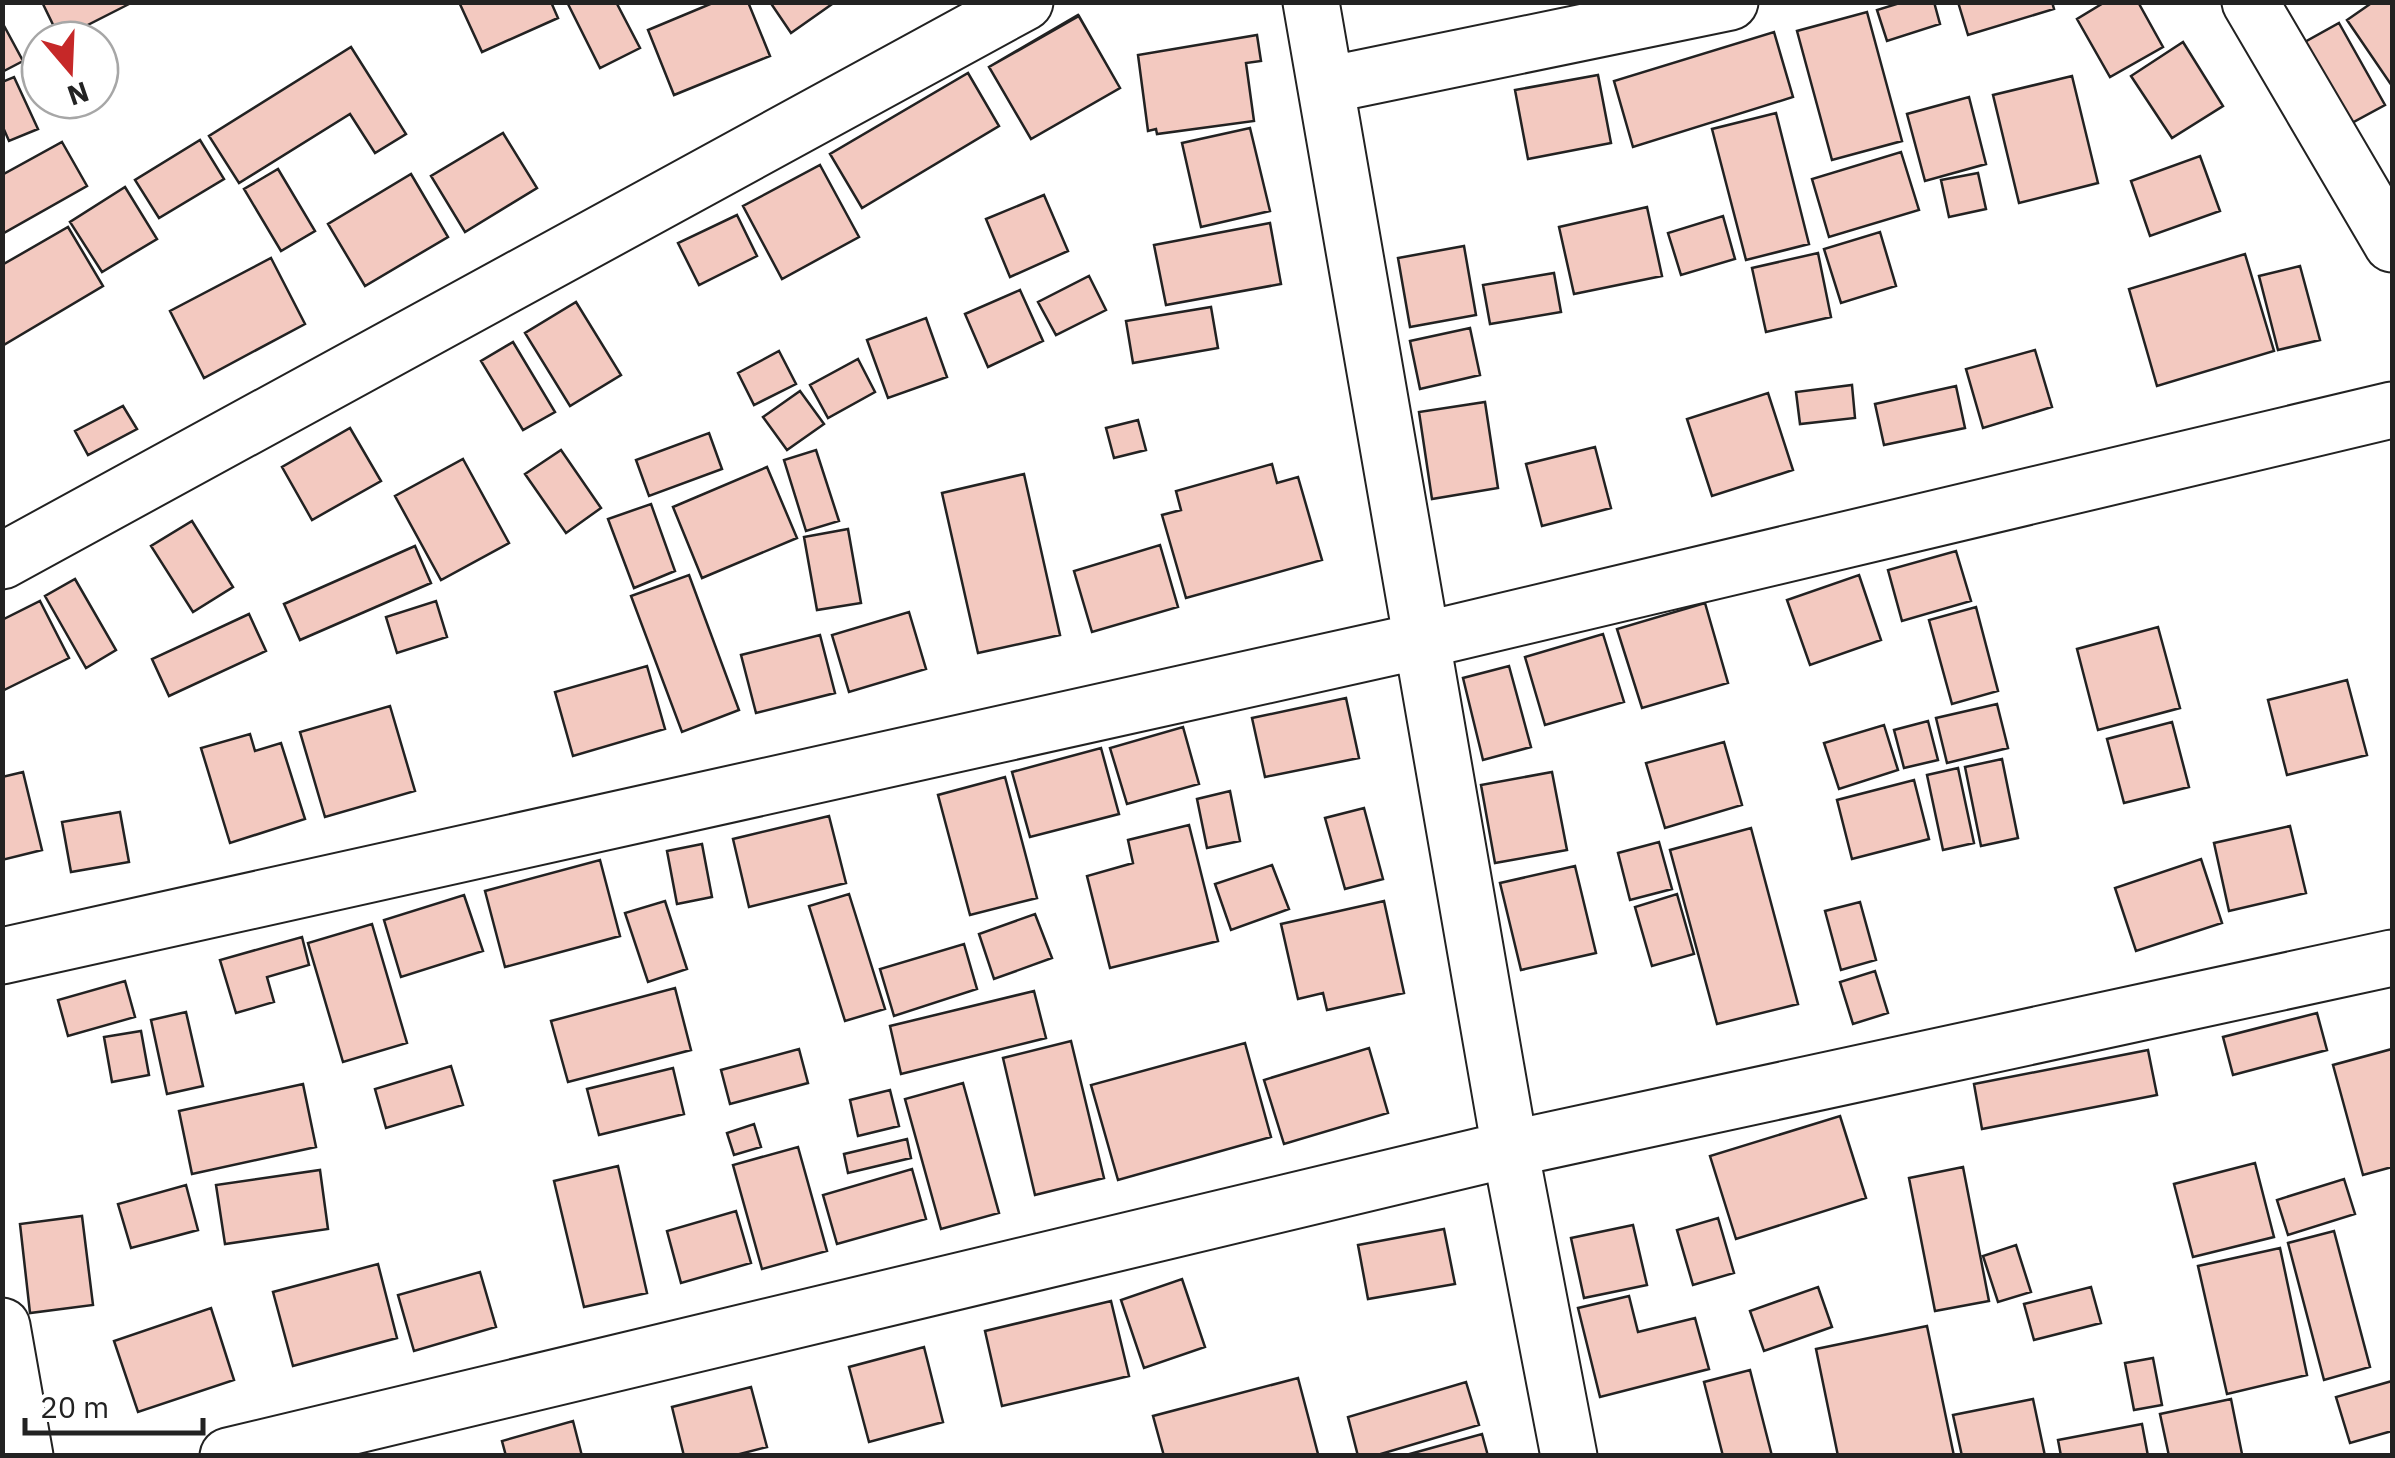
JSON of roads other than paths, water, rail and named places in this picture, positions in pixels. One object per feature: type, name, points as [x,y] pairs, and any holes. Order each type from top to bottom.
[{"type":"street","points":[[2,561],[1024,2]]},
{"type":"street","points":[[1311,2],[1510,1149],[1569,1456]]},
{"type":"street","points":[[1328,85],[1730,2]]},
{"type":"street","points":[[2250,2],[2392,244]]},
{"type":"street","points":[[2,956],[1424,640],[2392,410]]},
{"type":"street","points":[[228,1456],[1510,1149],[2392,958]]},
{"type":"street","points":[[2,1326],[25,1456]]}]
